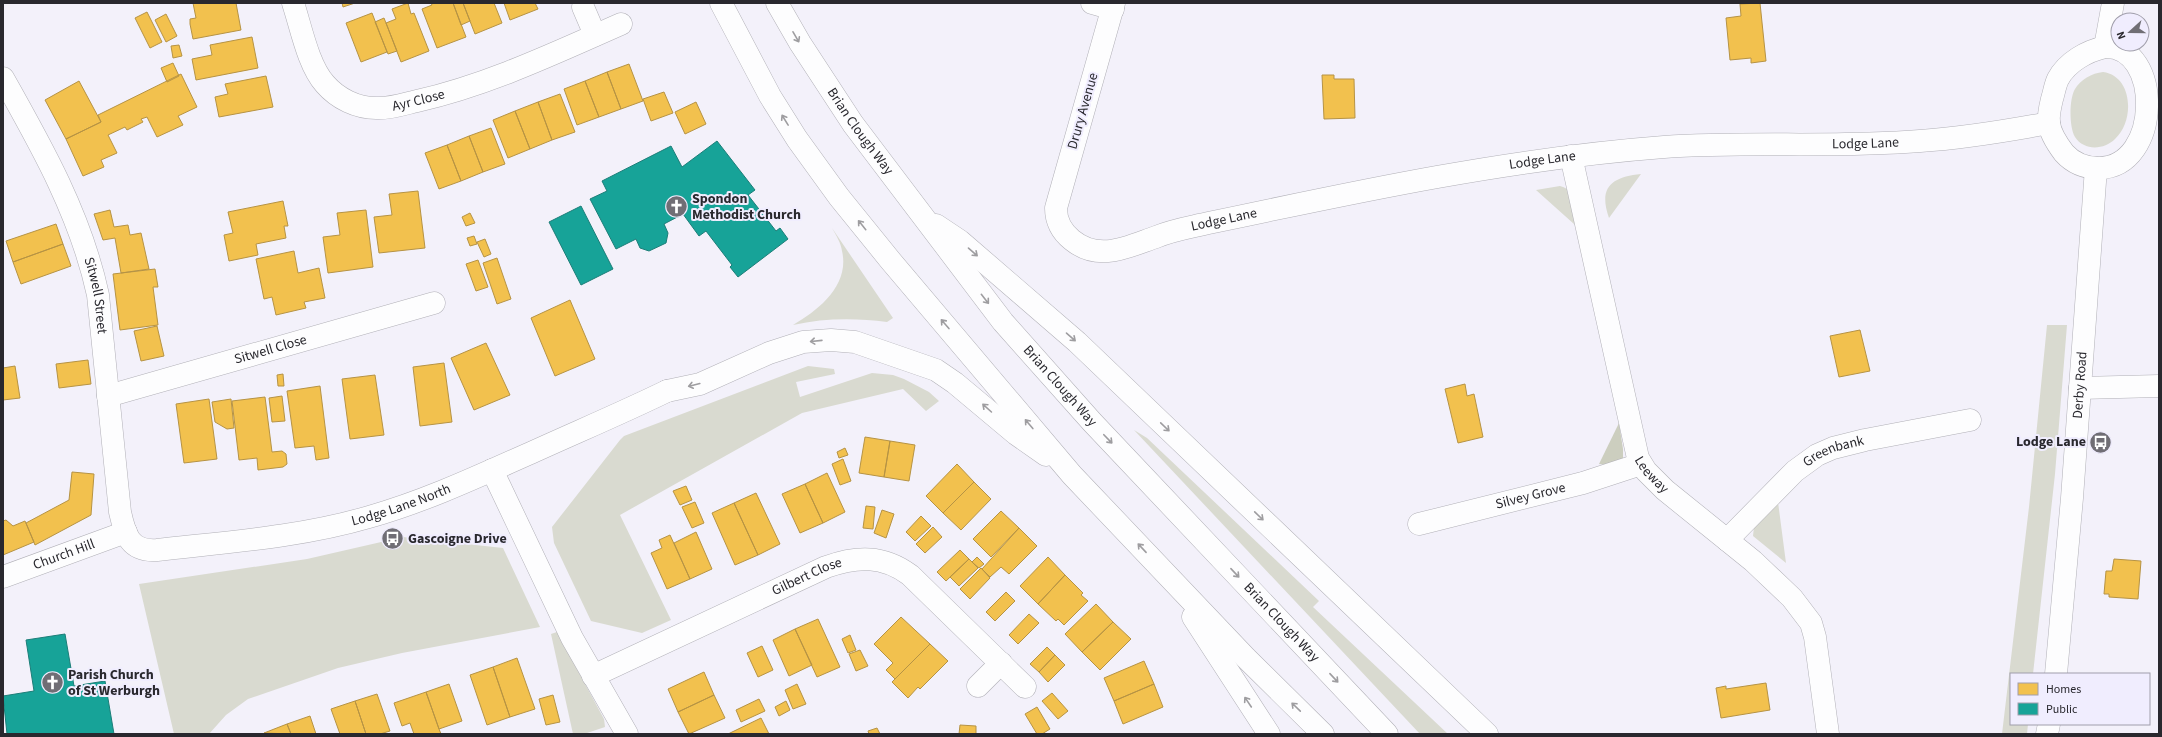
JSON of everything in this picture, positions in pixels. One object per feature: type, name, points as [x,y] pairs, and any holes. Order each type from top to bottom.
[{"type":"main road","name":"Ayr Close","points":[[293,3],[312,62],[325,85],[344,100],[355,105],[376,108],[428,98],[484,81],[621,24]]},
{"type":"main road","points":[[720,3],[770,96],[797,139],[839,197],[1072,475],[1246,658],[1324,734]]},
{"type":"main road","name":"Brian Clough Way","points":[[777,3],[822,78],[857,129],[1003,322],[1092,422],[1387,734]]},
{"type":"main road","points":[[1092,3],[1114,6]]},
{"type":"main road","points":[[2105,47],[2113,3]]},
{"type":"main road","name":"Drury Avenue","points":[[1058,220],[1056,208],[1058,197],[1114,6]]},
{"type":"main road","points":[[583,7],[595,35]]},
{"type":"main road","points":[[2105,47],[2122,49],[2135,58],[2145,70],[2156,96],[2150,124],[2141,144],[2126,161],[2112,167],[2084,167],[2065,154],[2056,140],[2049,124],[2049,110],[2058,79],[2073,61],[2093,50],[2105,47]]},
{"type":"main road","name":"Sitwell Street","points":[[3,78],[64,191],[81,236],[98,295],[120,512],[126,532]]},
{"type":"main road","name":"Lodge Lane","points":[[1058,220],[1064,232],[1079,246],[1092,251],[1108,252],[1194,226],[1378,187],[1451,173],[1571,156],[1666,147],[1920,142],[2049,124]]},
{"type":"main road","name":"Leeway","points":[[1571,156],[1634,445],[1640,464],[1665,490],[1753,560],[1792,598],[1811,623],[1828,734]]},
{"type":"main road","name":"Derby Road","points":[[2056,673],[2080,388],[2096,168]]},
{"type":"main road","points":[[919,212],[960,241],[1077,342],[1488,734]]},
{"type":"main road","name":"Sitwell Close","points":[[108,396],[434,303]]},
{"type":"main road","name":"Lodge Lane North","points":[[126,532],[129,540],[136,547],[147,551],[290,533],[352,521],[396,509],[492,470],[667,391],[700,384],[769,353],[803,342],[831,340],[855,342],[936,370],[955,383],[1016,434],[1072,475]]},
{"type":"main road","points":[[2080,388],[2159,386]]},
{"type":"main road","name":"Greenbank","points":[[1727,540],[1789,476],[1817,455],[1833,448],[1866,440],[1970,420]]},
{"type":"main road","name":"Silvey Grove","points":[[1419,524],[1584,483],[1640,464]]},
{"type":"main road","points":[[492,470],[572,638],[627,734]]},
{"type":"main road","name":"Church Hill","points":[[3,577],[126,532]]},
{"type":"main road","name":"Gilbert Close","points":[[593,676],[826,567],[849,559],[862,558],[878,559],[892,564],[910,575],[1025,687]]},
{"type":"main road","points":[[1168,577],[1269,734]]},
{"type":"main road","points":[[978,686],[1000,663]]},
{"type":"shaded area","points":[[2103,72],[2113,75],[2125,90],[2128,100],[2126,122],[2115,139],[2110,143],[2100,147],[2089,147],[2079,142],[2073,132],[2071,120],[2072,99],[2075,89],[2083,80],[2091,75]]},
{"type":"shaded area","points":[[1641,174],[1609,218],[1605,198],[1610,186],[1615,181],[1622,178]]},
{"type":"shaded area","points":[[1560,186],[1572,193],[1576,199],[1584,233],[1536,190]]},
{"type":"shaded area","points":[[832,228],[893,318],[887,322],[840,319],[793,325],[813,312],[822,304],[837,285],[841,275],[843,263],[841,248]]},
{"type":"shaded area","points":[[2047,325],[2067,325],[2055,474],[2033,673],[2010,673],[2010,725],[2028,725],[2027,734],[2002,734],[2029,507]]},
{"type":"shaded area","points":[[808,366],[834,369],[835,374],[796,382],[800,397],[872,373],[893,375],[904,379],[929,392],[939,401],[926,411],[903,389],[802,413],[620,515],[671,620],[642,633],[591,621],[554,543],[552,527],[620,440],[624,436]]},
{"type":"shaded area","points":[[1619,423],[1623,449],[1623,461],[1613,466],[1599,464]]},
{"type":"shaded area","points":[[1134,430],[1147,438],[1319,601],[1313,607],[1448,734],[1420,734]]},
{"type":"shaded area","points":[[1778,502],[1786,563],[1753,536],[1754,527]]},
{"type":"shaded area","points":[[403,537],[503,548],[540,627],[402,653],[338,668],[248,699],[226,715],[209,734],[174,734],[139,584],[307,559]]},
{"type":"shaded area","points":[[557,632],[604,719],[605,727],[584,734],[573,734],[551,634]]},
{"type":"building: Homes","points":[[193,3],[236,3],[241,30],[193,39],[190,19],[196,18]]},
{"type":"building: Homes","points":[[342,3],[355,3],[343,7]]},
{"type":"building: Homes","points":[[408,3],[411,14],[414,13],[429,51],[401,62],[386,23],[396,19],[392,9]]},
{"type":"building: Homes","points":[[431,3],[453,3],[466,37],[437,48],[422,9],[432,5]]},
{"type":"building: Homes","points":[[453,3],[463,3],[470,21],[461,25]]},
{"type":"building: Homes","points":[[463,3],[494,3],[502,23],[475,34]]},
{"type":"building: Homes","points":[[504,3],[535,3],[538,9],[510,20]]},
{"type":"building: Homes","points":[[1760,3],[1766,61],[1751,63],[1751,58],[1730,60],[1726,18],[1741,16],[1740,4]]},
{"type":"building: Homes","points":[[147,12],[162,42],[150,48],[135,18]]},
{"type":"building: Homes","points":[[372,13],[387,52],[361,62],[346,23]]},
{"type":"building: Homes","points":[[166,14],[177,36],[166,42],[155,20]]},
{"type":"building: Homes","points":[[384,18],[397,51],[388,54],[375,22]]},
{"type":"building: Homes","points":[[252,37],[258,68],[196,80],[192,59],[212,55],[210,45]]},
{"type":"building: Homes","points":[[179,45],[182,56],[173,58],[171,46]]},
{"type":"building: Homes","points":[[173,63],[179,76],[167,82],[161,68]]},
{"type":"building: Homes","points":[[629,64],[643,101],[621,109],[607,72]]},
{"type":"building: Homes","points":[[607,72],[621,109],[599,117],[585,81]]},
{"type":"building: Homes","points":[[181,74],[197,107],[178,116],[183,125],[157,137],[147,117],[141,119],[143,122],[127,130],[125,127],[108,135],[117,153],[101,160],[104,167],[83,176],[66,139],[101,122],[98,115]]},
{"type":"building: Homes","points":[[1322,75],[1334,75],[1334,79],[1354,79],[1355,118],[1324,119]]},
{"type":"building: Homes","points":[[266,76],[273,107],[219,117],[215,97],[228,94],[225,84]]},
{"type":"building: Homes","points":[[79,81],[101,122],[66,139],[45,100]]},
{"type":"building: Homes","points":[[585,81],[599,117],[577,125],[564,89]]},
{"type":"building: Homes","points":[[664,92],[673,113],[651,121],[643,99]]},
{"type":"building: Homes","points":[[560,94],[575,132],[552,140],[538,102]]},
{"type":"building: Homes","points":[[538,102],[552,140],[530,149],[515,111]]},
{"type":"building: Homes","points":[[696,102],[706,124],[685,134],[675,112]]},
{"type":"building: Homes","points":[[515,111],[530,149],[508,158],[493,120]]},
{"type":"building: Homes","points":[[491,128],[505,164],[483,172],[469,136]]},
{"type":"building: Homes","points":[[469,136],[483,172],[461,181],[447,145]]},
{"type":"building: Homes","points":[[447,145],[461,181],[439,189],[425,153]]},
{"type":"building: Homes","points":[[418,191],[425,248],[379,253],[374,217],[392,215],[389,194]]},
{"type":"building: Homes","points":[[283,201],[288,226],[284,226],[286,238],[256,244],[258,255],[229,261],[224,235],[233,233],[228,212]]},
{"type":"building: Homes","points":[[110,210],[114,227],[128,225],[130,235],[141,233],[149,269],[121,273],[115,238],[103,240],[94,214]]},
{"type":"building: Homes","points":[[366,210],[373,267],[328,273],[323,237],[340,235],[337,213]]},
{"type":"building: Homes","points":[[470,213],[475,223],[466,226],[462,217]]},
{"type":"building: Homes","points":[[56,224],[63,244],[13,262],[6,241]]},
{"type":"building: Homes","points":[[474,236],[477,244],[470,246],[467,238]]},
{"type":"building: Homes","points":[[485,239],[491,254],[484,257],[477,242]]},
{"type":"building: Homes","points":[[63,244],[71,266],[21,284],[13,262]]},
{"type":"building: Homes","points":[[294,251],[298,273],[319,268],[325,298],[304,302],[306,308],[276,315],[272,297],[264,299],[256,259]]},
{"type":"building: Homes","points":[[497,258],[511,299],[497,304],[483,263]]},
{"type":"building: Homes","points":[[478,260],[488,287],[476,291],[466,264]]},
{"type":"building: Homes","points":[[155,269],[158,287],[153,287],[158,325],[120,330],[113,274]]},
{"type":"building: Homes","points":[[570,300],[595,359],[555,376],[531,318]]},
{"type":"building: Homes","points":[[157,326],[164,356],[141,361],[134,331]]},
{"type":"building: Homes","points":[[1860,330],[1870,371],[1839,377],[1830,336]]},
{"type":"building: Homes","points":[[486,343],[510,395],[474,410],[451,358]]},
{"type":"building: Homes","points":[[88,360],[91,384],[59,388],[56,364]]},
{"type":"building: Homes","points":[[444,363],[452,422],[420,426],[413,367]]},
{"type":"building: Homes","points":[[15,366],[20,398],[3,400],[3,368]]},
{"type":"building: Homes","points":[[283,374],[284,386],[278,386],[277,375]]},
{"type":"building: Homes","points":[[375,375],[384,435],[350,439],[342,379]]},
{"type":"building: Homes","points":[[1465,384],[1467,396],[1474,394],[1483,437],[1458,443],[1445,389]]},
{"type":"building: Homes","points":[[320,386],[329,458],[316,460],[314,446],[295,448],[287,391]]},
{"type":"building: Homes","points":[[282,396],[285,421],[272,422],[269,398]]},
{"type":"building: Homes","points":[[265,397],[272,452],[282,451],[286,454],[287,464],[283,467],[258,470],[257,458],[239,460],[232,401]]},
{"type":"building: Homes","points":[[209,399],[217,459],[184,463],[176,404]]},
{"type":"building: Homes","points":[[231,399],[234,428],[227,429],[215,422],[212,402]]},
{"type":"building: Homes","points":[[865,437],[890,441],[884,477],[859,473]]},
{"type":"building: Homes","points":[[890,441],[915,445],[909,481],[884,477]]},
{"type":"building: Homes","points":[[845,448],[848,455],[839,458],[837,452]]},
{"type":"building: Homes","points":[[843,459],[851,481],[840,485],[832,464]]},
{"type":"building: Homes","points":[[957,464],[974,482],[943,513],[926,496]]},
{"type":"building: Homes","points":[[72,472],[94,474],[91,515],[35,545],[26,523],[69,500]]},
{"type":"building: Homes","points":[[827,473],[845,512],[823,523],[805,484]]},
{"type":"building: Homes","points":[[974,482],[991,499],[961,530],[943,513]]},
{"type":"building: Homes","points":[[805,484],[823,523],[800,533],[782,494]]},
{"type":"building: Homes","points":[[686,486],[692,500],[680,505],[673,491]]},
{"type":"building: Homes","points":[[756,493],[780,544],[758,555],[734,503]]},
{"type":"building: Homes","points":[[695,502],[704,523],[692,528],[682,507]]},
{"type":"building: Homes","points":[[734,503],[758,555],[735,565],[712,513]]},
{"type":"building: Homes","points":[[866,506],[875,507],[873,529],[863,528]]},
{"type":"building: Homes","points":[[882,510],[894,514],[886,538],[874,533]]},
{"type":"building: Homes","points":[[1001,511],[1019,528],[991,557],[973,539]]},
{"type":"building: Homes","points":[[921,516],[931,526],[915,541],[906,532]]},
{"type":"building: Homes","points":[[6,520],[13,526],[25,521],[34,542],[3,555],[3,521]]},
{"type":"building: Homes","points":[[933,527],[942,537],[925,553],[916,544]]},
{"type":"building: Homes","points":[[1019,528],[1037,546],[1009,574],[1001,567],[990,577],[982,569]]},
{"type":"building: Homes","points":[[696,532],[712,569],[690,579],[674,543]]},
{"type":"building: Homes","points":[[670,535],[690,579],[667,589],[651,553],[662,548],[659,540]]},
{"type":"building: Homes","points":[[960,550],[969,559],[946,581],[937,572]]},
{"type":"building: Homes","points":[[977,557],[984,564],[979,568],[972,562]]},
{"type":"building: Homes","points":[[1048,557],[1065,575],[1038,604],[1020,586]]},
{"type":"building: Homes","points":[[969,559],[978,568],[959,586],[950,577]]},
{"type":"building: Homes","points":[[2114,559],[2141,561],[2138,599],[2109,597],[2109,594],[2104,594],[2106,571],[2112,571]]},
{"type":"building: Homes","points":[[981,568],[990,578],[970,599],[960,589]]},
{"type":"building: Homes","points":[[1065,575],[1083,593],[1081,595],[1088,601],[1064,625],[1058,619],[1056,621],[1038,604]]},
{"type":"building: Homes","points":[[1006,592],[1015,601],[995,621],[986,612]]},
{"type":"building: Homes","points":[[1096,604],[1113,622],[1082,652],[1065,634]]},
{"type":"building: Homes","points":[[1029,614],[1039,623],[1018,644],[1009,635]]},
{"type":"building: Homes","points":[[901,617],[930,644],[895,679],[886,670],[893,663],[874,644]]},
{"type":"building: Homes","points":[[818,619],[840,667],[817,677],[795,629]]},
{"type":"building: Homes","points":[[1113,622],[1131,639],[1100,670],[1082,652]]},
{"type":"building: Homes","points":[[795,629],[812,665],[789,676],[773,640]]},
{"type":"building: Homes","points":[[850,635],[856,650],[848,653],[842,639]]},
{"type":"building: Homes","points":[[930,644],[948,661],[920,689],[918,687],[908,698],[892,682]]},
{"type":"building: Homes","points":[[762,646],[773,670],[758,677],[747,653]]},
{"type":"building: Homes","points":[[1047,647],[1055,655],[1039,672],[1030,664]]},
{"type":"building: Homes","points":[[860,650],[868,666],[856,671],[849,654]]},
{"type":"building: Homes","points":[[1055,655],[1065,665],[1048,682],[1039,672]]},
{"type":"building: Homes","points":[[517,658],[535,709],[510,717],[493,667]]},
{"type":"building: Homes","points":[[1144,661],[1154,684],[1114,701],[1104,678]]},
{"type":"building: Homes","points":[[493,667],[510,717],[487,725],[470,675]]},
{"type":"building: Homes","points":[[704,672],[714,695],[678,712],[668,689]]},
{"type":"building: Homes","points":[[1766,683],[1770,710],[1721,718],[1716,688],[1726,686],[1726,689]]},
{"type":"building: Homes","points":[[449,684],[462,721],[439,729],[426,692]]},
{"type":"building: Homes","points":[[797,684],[806,704],[793,709],[785,690]]},
{"type":"building: Homes","points":[[1154,684],[1163,707],[1123,724],[1114,701]]},
{"type":"building: Homes","points":[[426,692],[441,734],[414,734],[410,723],[402,726],[394,703]]},
{"type":"building: Homes","points":[[1052,693],[1068,711],[1058,719],[1042,701]]},
{"type":"building: Homes","points":[[377,694],[390,731],[380,734],[366,734],[355,701]]},
{"type":"building: Homes","points":[[553,695],[560,722],[546,725],[539,699]]},
{"type":"building: Homes","points":[[714,695],[725,718],[689,734],[678,712]]},
{"type":"building: Homes","points":[[759,699],[765,711],[741,722],[736,710]]},
{"type":"building: Homes","points":[[355,701],[366,734],[340,734],[331,709]]},
{"type":"building: Homes","points":[[786,701],[790,710],[779,716],[775,707]]},
{"type":"building: Homes","points":[[1037,707],[1050,729],[1042,734],[1037,734],[1025,714]]},
{"type":"building: Homes","points":[[310,716],[316,734],[291,734],[287,724]]},
{"type":"building: Homes","points":[[761,718],[769,734],[728,734]]},
{"type":"building: Homes","points":[[287,724],[291,734],[264,733]]},
{"type":"building: Homes","points":[[960,725],[976,726],[976,734],[959,734]]},
{"type":"building: Homes","points":[[877,728],[880,734],[869,734],[868,731]]},
{"type":"building: Public","name":"Spondon Methodist Church","points":[[717,141],[755,190],[748,195],[776,231],[780,228],[788,239],[738,277],[730,267],[732,265],[706,231],[699,236],[683,214],[664,224],[668,233],[666,243],[649,251],[640,248],[636,239],[616,249],[590,199],[607,191],[602,181],[671,146],[682,167]]},
{"type":"building: Public","points":[[581,206],[613,269],[581,285],[549,222]]},
{"type":"building: Public","name":"Parish Church of St Werburgh","points":[[65,634],[74,686],[105,681],[114,734],[7,734],[3,696],[34,691],[26,640]]},
{"type":"place","name":"Spondon Methodist Church","points":[[676,207]]},
{"type":"place","name":"Lodge Lane","points":[[2101,442]]},
{"type":"place","name":"Gascoigne Drive","points":[[393,539]]},
{"type":"place","name":"Parish Church of St Werburgh","points":[[53,683]]}]
